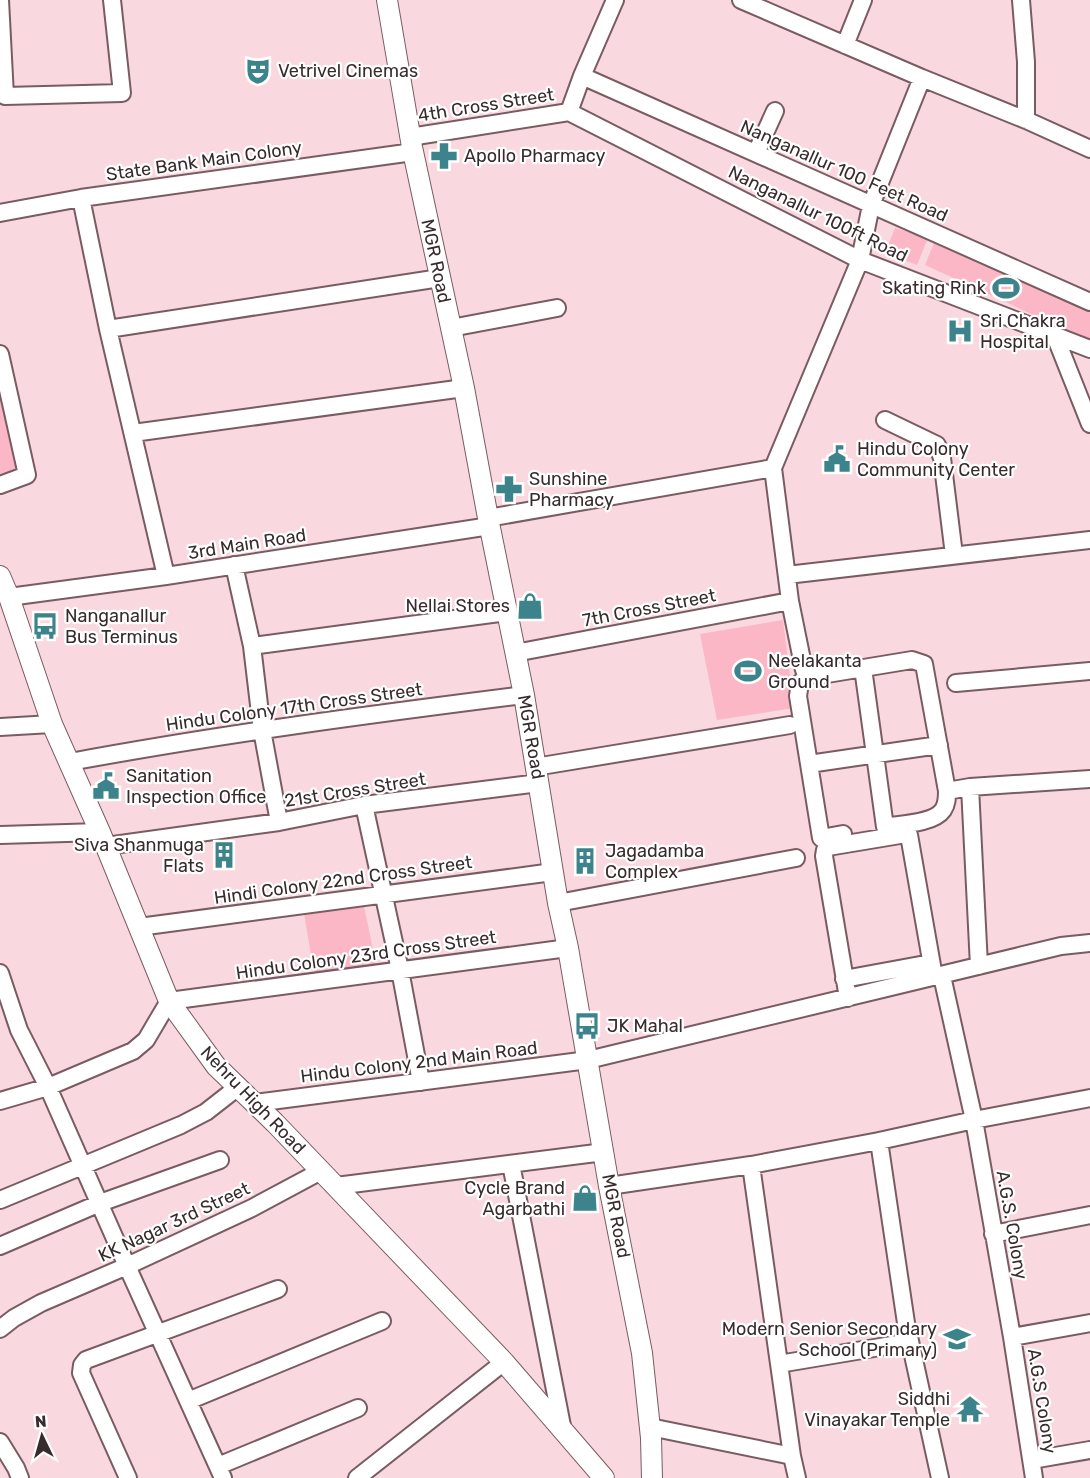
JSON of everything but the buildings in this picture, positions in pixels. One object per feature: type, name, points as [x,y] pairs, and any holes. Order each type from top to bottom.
[{"type":"street","points":[[0,0],[5,96],[122,93],[112,0]]},
{"type":"street","name":"MGR Road","points":[[387,0],[412,144],[464,387],[524,695],[558,903],[642,1353],[650,1427],[652,1478]]},
{"type":"street","points":[[569,112],[615,0]]},
{"type":"street","points":[[741,0],[1090,149]]},
{"type":"street","points":[[845,45],[863,0]]},
{"type":"street","points":[[1021,0],[1026,62],[1026,120]]},
{"type":"street","name":"Nanganallur 100 Feet Road","points":[[582,76],[1090,302]]},
{"type":"street","points":[[810,675],[804,670],[790,601],[773,468],[860,260],[871,205],[922,78]]},
{"type":"street","points":[[756,153],[775,111]]},
{"type":"street","name":"4th Cross Street","points":[[412,144],[569,112]]},
{"type":"street","name":"Nanganallur 100ft Road","points":[[569,112],[860,260],[1090,349]]},
{"type":"street","name":"State Bank Main Colony","points":[[0,213],[412,144]]},
{"type":"street","points":[[81,198],[108,329],[166,576]]},
{"type":"street","points":[[108,329],[440,279]]},
{"type":"street","points":[[451,328],[557,308]]},
{"type":"street","points":[[1055,336],[1090,424]]},
{"type":"street","points":[[0,354],[27,475],[0,484]]},
{"type":"street","points":[[133,433],[464,387]]},
{"type":"street","points":[[885,420],[937,445],[942,458],[954,555]]},
{"type":"street","name":"3rd Main Road","points":[[9,597],[166,576],[489,522],[773,468]]},
{"type":"street","points":[[787,575],[1090,540]]},
{"type":"street","points":[[234,565],[252,646],[262,730],[279,822]]},
{"type":"street","name":"Nehru High Road","points":[[0,576],[52,724],[103,839],[169,1001],[216,1066],[275,1123],[504,1362],[604,1478]]},
{"type":"street","name":"7th Cross Street","points":[[515,653],[790,601]]},
{"type":"street","points":[[252,646],[507,612]]},
{"type":"street","points":[[912,660],[924,664],[947,791],[946,803],[939,815],[927,820],[821,838],[798,696],[800,683],[810,675],[912,660]]},
{"type":"street","points":[[863,668],[885,827]]},
{"type":"street","points":[[956,682],[1090,671]]},
{"type":"street","name":"Hindu Colony 17th Cross Street","points":[[70,762],[262,730],[524,695]]},
{"type":"street","points":[[0,727],[52,724]]},
{"type":"street","name":"21st Cross Street","points":[[0,835],[103,839],[279,822],[537,775],[790,725]]},
{"type":"street","points":[[809,764],[939,745]]},
{"type":"street","points":[[947,791],[970,787],[1090,778]]},
{"type":"street","points":[[970,787],[979,966]]},
{"type":"street","points":[[364,805],[422,1082]]},
{"type":"street","name":"A.G.S. Colony","points":[[844,979],[824,856],[825,850],[828,847],[909,835],[936,972],[974,1120],[1012,1337]]},
{"type":"street","points":[[558,903],[796,858]]},
{"type":"street","name":"Hindi Colony 22nd Cross Street","points":[[139,927],[553,872]]},
{"type":"street","points":[[848,998],[844,979],[936,972],[979,966],[1061,946],[1090,943]]},
{"type":"street","name":"Hindu Colony 23rd Cross Street","points":[[169,1001],[568,948]]},
{"type":"street","name":"Hindu Colony 2nd Main Road","points":[[255,1104],[588,1060],[848,998],[936,972]]},
{"type":"street","points":[[0,973],[19,1029],[48,1087],[220,1472],[358,1408]]},
{"type":"street","points":[[0,1101],[48,1087],[133,1051],[146,1040],[169,1001]]},
{"type":"street","points":[[0,1200],[181,1125],[207,1112],[238,1087]]},
{"type":"street","points":[[609,1186],[751,1165],[1090,1098]]},
{"type":"street","points":[[879,1141],[906,1323],[940,1478]]},
{"type":"street","points":[[336,1186],[604,1152]]},
{"type":"street","points":[[0,1246],[100,1203],[220,1160]]},
{"type":"street","points":[[511,1164],[563,1431]]},
{"type":"street","points":[[751,1165],[797,1478]]},
{"type":"street","name":"KK Nagar 3rd Street","points":[[0,1329],[41,1303],[252,1208],[321,1171]]},
{"type":"street","points":[[993,1234],[1090,1215]]},
{"type":"street","points":[[128,1478],[81,1373],[82,1365],[86,1360],[278,1289]]},
{"type":"street","points":[[188,1401],[382,1321]]},
{"type":"street","name":"A.G.S Colony","points":[[1034,1478],[1012,1337],[1090,1323]]},
{"type":"street","points":[[779,1364],[910,1342]]},
{"type":"street","points":[[357,1478],[504,1362]]},
{"type":"street","points":[[650,1427],[792,1456]]},
{"type":"street","points":[[0,1442],[20,1478]]},
{"type":"street","points":[[1032,1460],[1090,1450]]},
{"type":"shaded area","points":[[895,228],[928,238],[917,265],[885,253]]},
{"type":"shaded area","name":"Skating Rink","points":[[934,243],[1090,310],[1090,341],[925,265]]},
{"type":"shaded area","points":[[0,399],[18,469],[0,474]]},
{"type":"shaded area","name":"Neelakanta Ground","points":[[783,620],[794,708],[717,720],[700,634]]},
{"type":"shaded area","points":[[363,901],[377,969],[315,978],[303,908]]},
{"type":"place","name":"Vetrivel Cinemas","points":[[258,71]]},
{"type":"place","name":"Apollo Pharmacy","points":[[444,156]]},
{"type":"place","name":"Skating Rink","points":[[1006,288]]},
{"type":"place","name":"Sri Chakra Hospital","points":[[960,331]]},
{"type":"place","name":"Hindu Colony Community Center","points":[[837,459]]},
{"type":"place","name":"Sunshine Pharmacy","points":[[509,489]]},
{"type":"place","name":"Nellai Stores","points":[[530,606]]},
{"type":"place","name":"Nanganallur Bus Terminus","points":[[45,626]]},
{"type":"place","name":"Neelakanta Ground","points":[[748,671]]},
{"type":"place","name":"Sanitation Inspection Office","points":[[106,786]]},
{"type":"place","name":"Siva Shanmuga Flats","points":[[224,855]]},
{"type":"place","name":"Jagadamba Complex","points":[[585,861]]},
{"type":"place","name":"JK Mahal","points":[[587,1026]]},
{"type":"place","name":"Cycle Brand Agarbathi","points":[[585,1198]]},
{"type":"place","name":"Modern Senior Secondary School (Primary)","points":[[957,1339]]},
{"type":"place","name":"Siddhi Vinayakar Temple","points":[[970,1409]]}]
